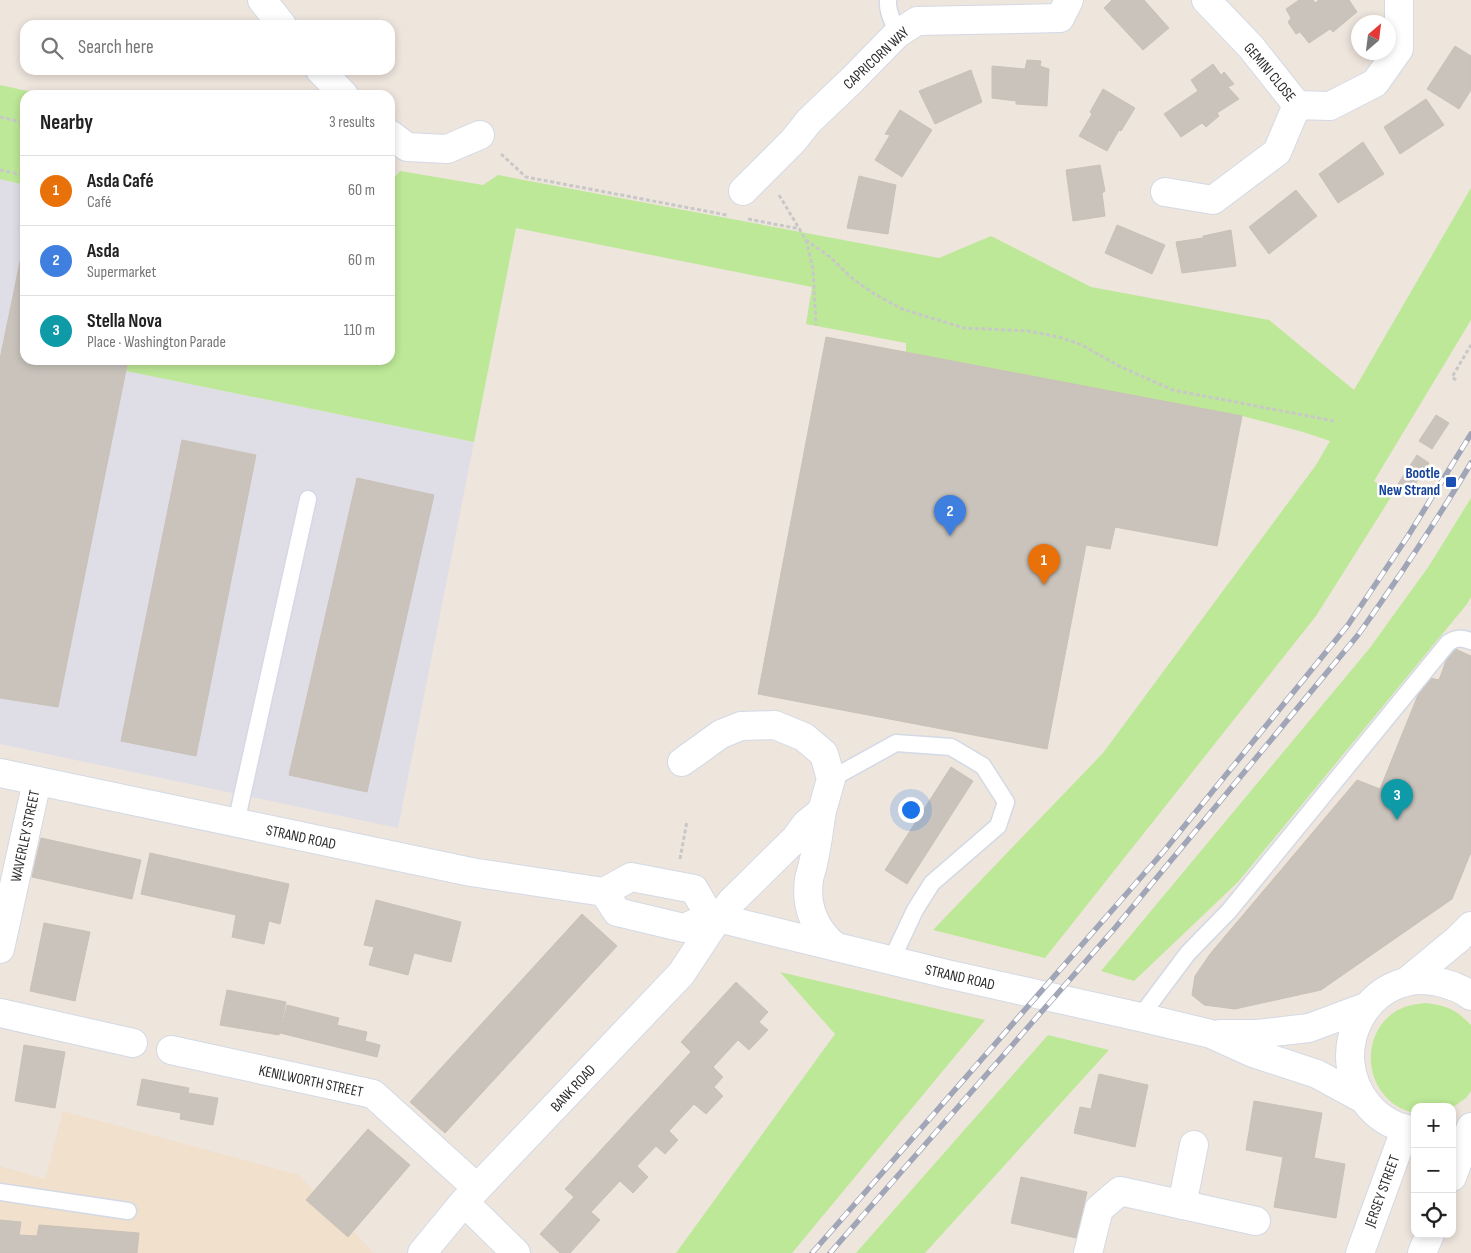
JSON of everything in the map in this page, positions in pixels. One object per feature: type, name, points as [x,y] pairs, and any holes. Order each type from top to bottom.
[{"type":"street","points":[[262,0],[278,20]]},
{"type":"street","name":"CAPRICORN WAY","points":[[744,191],[793,141],[809,121],[897,34],[917,21],[1060,18],[1069,0]]},
{"type":"street","name":"GEMINI CLOSE","points":[[1206,0],[1251,47],[1297,105],[1330,106],[1375,83],[1399,49],[1399,0]]},
{"type":"street","points":[[325,75],[339,90]]},
{"type":"street","points":[[1165,192],[1213,200],[1277,152],[1297,105]]},
{"type":"street","points":[[395,138],[407,147],[447,149],[480,135]]},
{"type":"street","points":[[682,762],[721,734],[741,726],[775,725],[804,737],[824,754],[831,779],[822,811],[813,866],[809,878],[808,904],[819,930],[836,947]]},
{"type":"street","name":"STRAND ROAD","points":[[0,773],[471,872],[604,892]]},
{"type":"street","name":"WAVERLEY STREET","points":[[0,949],[37,781]]},
{"type":"street","name":"BANK ROAD","points":[[422,1253],[471,1195],[681,974],[714,918],[795,839],[806,824],[822,811]]},
{"type":"street","points":[[631,877],[694,889],[714,918],[684,928],[617,912],[604,892],[631,877]]},
{"type":"street","name":"STRAND ROAD","points":[[714,918],[1211,1034],[1253,1053],[1317,1074],[1362,1099]]},
{"type":"street","points":[[1411,1133],[1375,1113],[1362,1099],[1352,1079],[1349,1060],[1350,1044],[1356,1023],[1368,1006],[1386,991],[1406,982],[1471,926]]},
{"type":"street","points":[[1406,982],[1427,980],[1456,986],[1471,996]]},
{"type":"street","name":"STRAND ROAD","points":[[1211,1034],[1257,1034],[1309,1028],[1368,1006]]},
{"type":"street","points":[[0,1013],[133,1043]]},
{"type":"street","name":"KENILWORTH STREET","points":[[171,1050],[373,1094],[471,1195],[516,1253]]},
{"type":"street","points":[[1456,1124],[1471,1115]]},
{"type":"street","points":[[1456,1166],[1471,1127]]},
{"type":"street","name":"JERSEY STREET","points":[[1360,1253],[1411,1135]]},
{"type":"street","points":[[1182,1205],[1194,1145]]},
{"type":"street","points":[[1088,1253],[1099,1209],[1120,1191],[1256,1222]]},
{"type":"street","points":[[1414,1253],[1417,1238]]},
{"type":"street","points":[[1422,1253],[1428,1238]]},
{"type":"lane","points":[[888,0],[888,11],[897,34]]},
{"type":"lane","points":[[236,823],[308,499]]},
{"type":"lane","points":[[1140,1017],[1188,952],[1229,911],[1448,643],[1459,638],[1471,641]]},
{"type":"lane","points":[[831,779],[896,742],[951,747],[983,766],[1006,802],[998,826],[932,883],[915,910],[891,960]]},
{"type":"lane","points":[[0,1192],[128,1211]]},
{"type":"path","points":[[0,117],[20,122]]},
{"type":"path","points":[[480,135],[526,177],[731,216]]},
{"type":"path","points":[[0,170],[20,174]]},
{"type":"path","points":[[764,171],[806,240],[813,268],[816,325]]},
{"type":"path","points":[[741,218],[800,230]]},
{"type":"path","points":[[806,240],[830,256],[853,279],[902,309],[964,328],[1028,331],[1059,337],[1082,345],[1119,366],[1173,390],[1334,421]]},
{"type":"path","points":[[1456,380],[1452,377],[1471,345]]},
{"type":"path","points":[[680,862],[687,821]]},
{"type":"shaded area","points":[[0,179],[20,184],[20,365],[128,365],[127,371],[474,442],[398,828],[0,744]]},
{"type":"shaded area","points":[[63,1111],[299,1175],[374,1253],[0,1253],[0,1166],[45,1179]]},
{"type":"green space","points":[[0,85],[22,90],[20,90],[20,184],[0,179]]},
{"type":"green space","points":[[400,171],[483,185],[498,175],[939,258],[991,236],[1091,287],[1269,320],[1354,390],[1471,188],[1471,320],[1374,481],[1393,494],[1316,616],[1045,958],[933,930],[1103,753],[1316,465],[1330,441],[1242,416],[906,352],[906,343],[806,324],[812,287],[516,228],[474,442],[126,371],[127,365],[395,365],[395,177]]},
{"type":"green space","points":[[1471,498],[1471,597],[1467,604],[1238,882],[1134,981],[1101,971],[1369,649],[1429,566]]},
{"type":"green space","points":[[780,972],[985,1020],[792,1253],[676,1253],[835,1034]]},
{"type":"green space","points":[[1417,1004],[1440,1005],[1451,1009],[1471,1025],[1471,1091],[1466,1098],[1456,1105],[1456,1103],[1411,1103],[1411,1112],[1399,1107],[1386,1098],[1377,1085],[1372,1070],[1371,1055],[1374,1039],[1381,1025],[1393,1013]]},
{"type":"green space","points":[[1048,1035],[1109,1050],[925,1253],[856,1253]]},
{"type":"building","points":[[1112,0],[1144,0],[1169,28],[1143,50],[1104,8]]},
{"type":"building","points":[[1299,0],[1313,0],[1315,3],[1319,0],[1349,0],[1357,12],[1351,15],[1333,32],[1330,29],[1309,43],[1300,32],[1296,34],[1288,22],[1291,18],[1286,9]]},
{"type":"building","points":[[1455,46],[1471,56],[1471,90],[1459,109],[1427,89]]},
{"type":"building","points":[[1027,60],[1041,61],[1040,66],[1049,69],[1047,106],[1016,104],[1016,101],[992,98],[992,66],[1025,69]]},
{"type":"building","points":[[1213,64],[1221,75],[1224,72],[1234,84],[1228,87],[1239,99],[1217,113],[1219,116],[1206,127],[1202,123],[1181,137],[1164,114],[1198,91],[1191,80]]},
{"type":"building","points":[[971,70],[982,102],[935,124],[919,91]]},
{"type":"building","points":[[1103,89],[1135,108],[1107,151],[1079,136],[1092,114],[1090,112]]},
{"type":"building","points":[[1426,99],[1444,125],[1400,154],[1384,127]]},
{"type":"building","points":[[900,110],[932,130],[902,177],[875,160],[890,135],[885,134]]},
{"type":"building","points":[[1363,142],[1384,174],[1338,203],[1319,174]]},
{"type":"building","points":[[1100,165],[1105,191],[1102,193],[1105,216],[1073,221],[1066,170]]},
{"type":"building","points":[[859,176],[896,185],[888,234],[847,228]]},
{"type":"building","points":[[1296,190],[1317,216],[1269,254],[1249,227]]},
{"type":"building","points":[[1117,225],[1165,245],[1152,274],[1105,253]]},
{"type":"building","points":[[1231,230],[1236,266],[1182,273],[1176,242],[1203,238],[1203,236]]},
{"type":"building","points":[[20,262],[20,365],[127,365],[58,707],[0,698],[0,359]]},
{"type":"building","points":[[826,337],[1242,416],[1217,546],[1115,527],[1110,549],[1086,545],[1047,749],[758,694]]},
{"type":"building","points":[[1436,415],[1449,423],[1432,449],[1419,441]]},
{"type":"building","points":[[182,440],[256,455],[196,756],[121,741]]},
{"type":"building","points":[[1417,455],[1429,463],[1410,492],[1398,484]]},
{"type":"building","points":[[357,478],[434,495],[367,792],[289,775]]},
{"type":"building","points":[[1451,647],[1471,656],[1471,852],[1452,899],[1321,990],[1235,1009],[1204,1005],[1192,995],[1195,976],[1210,954],[1357,780],[1380,789],[1420,690],[1430,678],[1439,680]]},
{"type":"building","points":[[951,767],[973,781],[907,884],[885,870]]},
{"type":"building","points":[[41,838],[141,860],[132,899],[32,877]]},
{"type":"building","points":[[150,853],[289,884],[280,924],[269,921],[264,944],[232,937],[236,915],[141,894]]},
{"type":"building","points":[[376,900],[461,922],[451,962],[414,953],[408,975],[369,965],[374,947],[364,945]]},
{"type":"building","points":[[582,914],[617,946],[445,1133],[410,1102]]},
{"type":"building","points":[[44,923],[90,932],[75,1001],[30,991]]},
{"type":"building","points":[[736,982],[768,1012],[759,1022],[768,1030],[749,1050],[738,1040],[713,1067],[723,1077],[714,1087],[723,1096],[706,1114],[694,1104],[669,1131],[678,1140],[665,1154],[656,1146],[637,1166],[648,1177],[633,1193],[620,1181],[591,1212],[600,1220],[570,1253],[560,1253],[540,1234],[574,1197],[565,1189],[691,1052],[681,1042]]},
{"type":"building","points":[[227,990],[286,1002],[279,1035],[220,1025]]},
{"type":"building","points":[[287,1005],[339,1018],[337,1025],[367,1032],[365,1041],[380,1045],[377,1057],[280,1033]]},
{"type":"building","points":[[24,1045],[65,1052],[55,1108],[15,1101]]},
{"type":"building","points":[[1099,1074],[1148,1085],[1135,1147],[1074,1133],[1080,1107],[1091,1109]]},
{"type":"building","points":[[142,1079],[189,1088],[188,1093],[218,1098],[213,1125],[180,1119],[181,1113],[137,1105]]},
{"type":"building","points":[[1254,1101],[1322,1113],[1314,1158],[1345,1164],[1336,1218],[1274,1207],[1283,1157],[1246,1150]]},
{"type":"building","points":[[368,1129],[410,1165],[348,1237],[306,1200]]},
{"type":"building","points":[[1021,1177],[1087,1192],[1076,1238],[1011,1223]]},
{"type":"building","points":[[0,1220],[21,1222],[19,1235],[37,1236],[39,1225],[139,1233],[137,1253],[0,1253]]},
{"type":"railway","points":[[812,1253],[1164,851],[1348,625],[1408,536],[1471,434]]},
{"type":"railway","points":[[830,1253],[1115,928],[1358,635],[1388,593],[1471,463]]},
{"type":"place","name":"Bootle New Strand","points":[[1451,482]]},
{"type":"place","name":"Asda","points":[[950,536]]},
{"type":"place","name":"Asda Café","points":[[1044,585]]},
{"type":"place","name":"Stella Nova","points":[[1397,820]]}]
